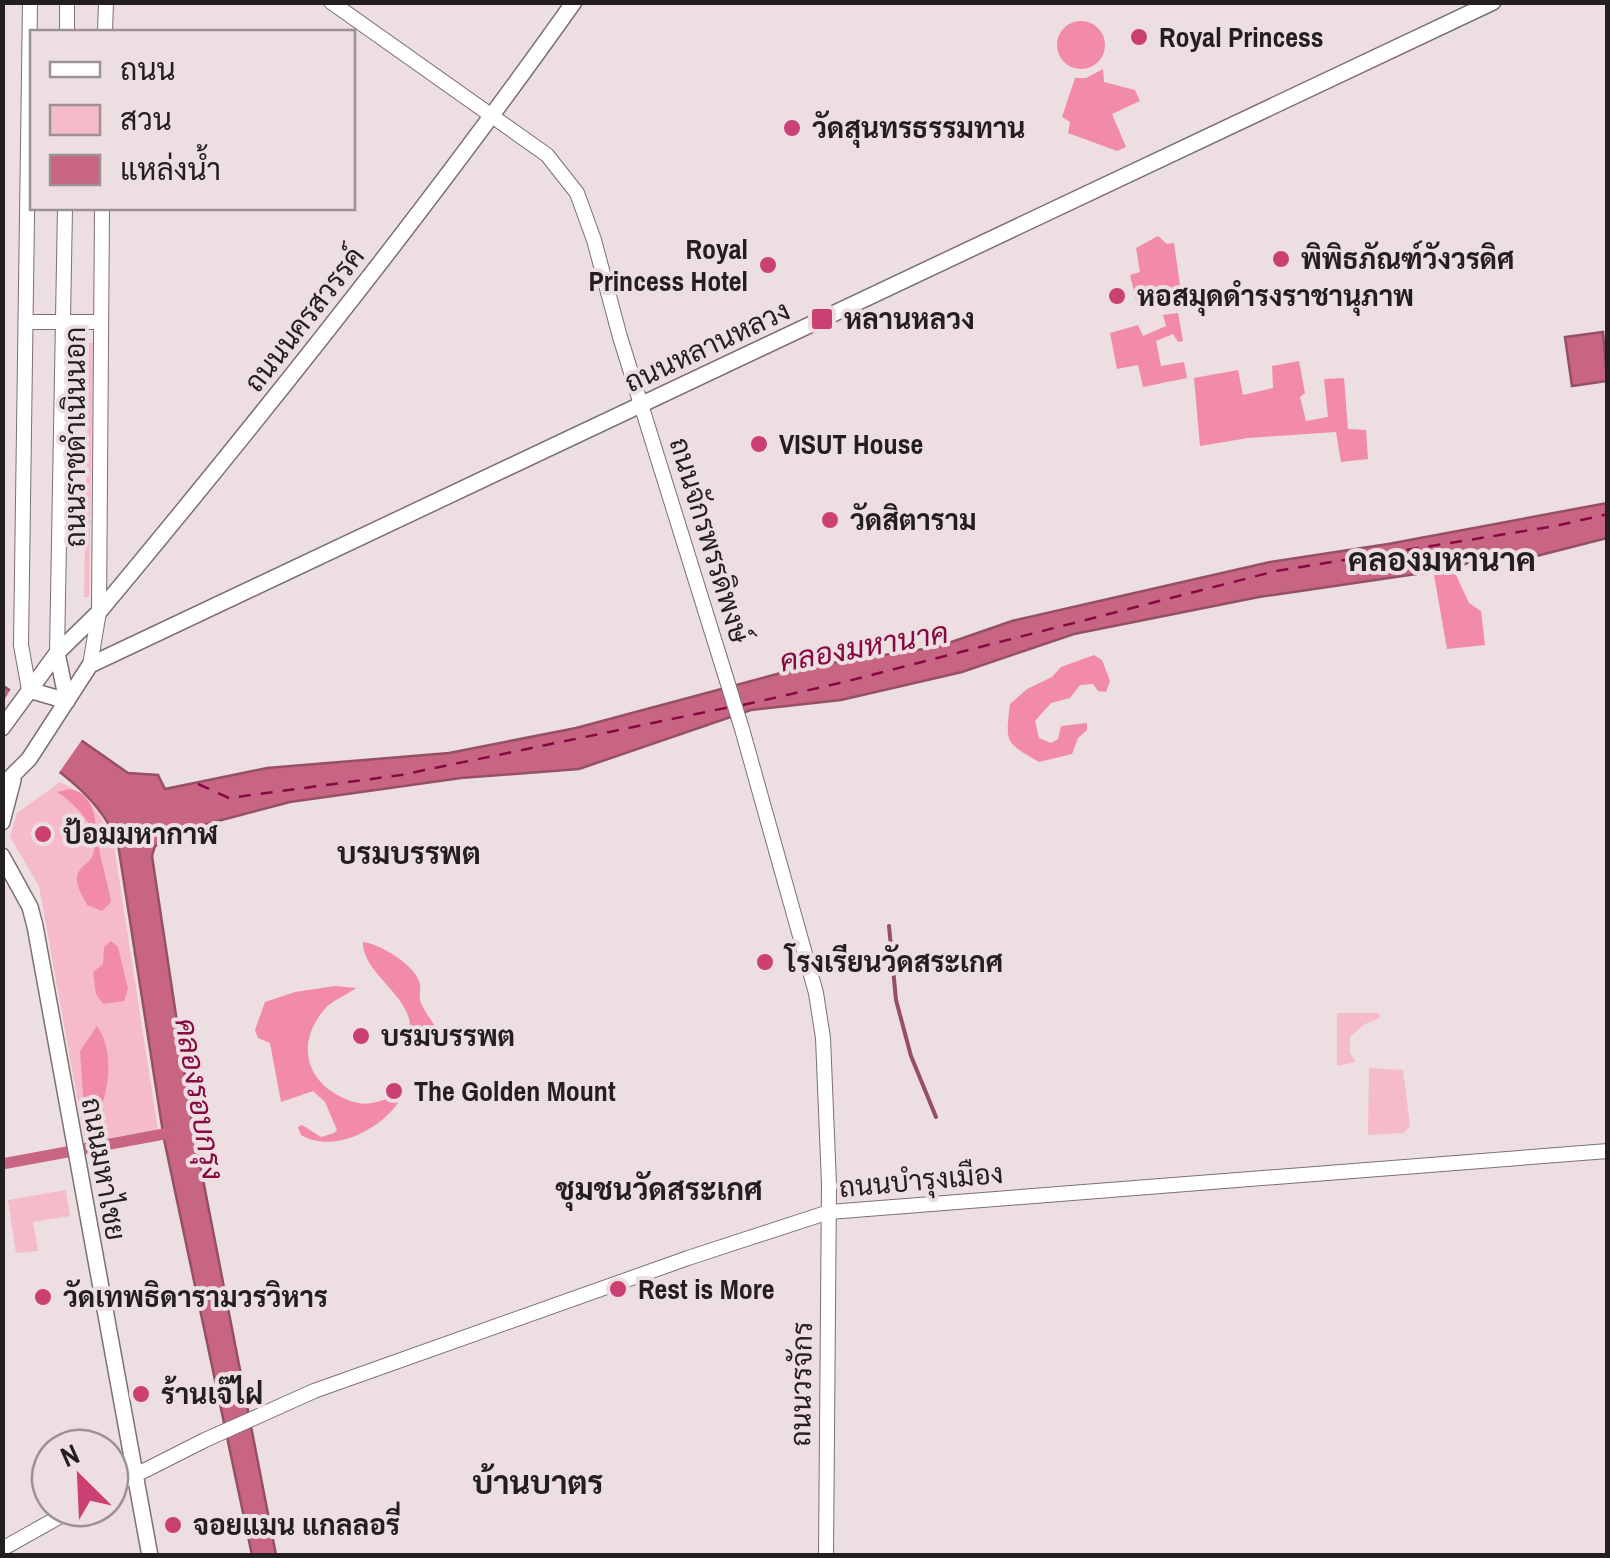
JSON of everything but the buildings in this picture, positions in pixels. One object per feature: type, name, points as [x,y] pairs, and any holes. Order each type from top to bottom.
[{"type":"main road","name":"ถนนราชดำเนินนอก","points":[[27,692],[21,646],[30,2]]},
{"type":"main road","points":[[67,2],[67,30]]},
{"type":"main road","points":[[105,30],[106,2]]},
{"type":"main road","name":"ถนนจักรพรรดิพงษ์","points":[[331,2],[546,155],[577,193],[741,726],[816,993],[824,1038],[828,1212]]},
{"type":"main road","name":"ถนนนครสวรรค์","points":[[2,728],[58,653],[128,578],[327,333],[574,2]]},
{"type":"main road","name":"ถนนหลานหลวง","points":[[90,665],[1493,2]]},
{"type":"main road","name":"ถนนราชดำเนินนอก","points":[[58,653],[65,210]]},
{"type":"main road","name":"ถนนราชดำเนินนอก","points":[[90,665],[99,612],[102,210]]},
{"type":"main road","points":[[26,322],[100,322]]},
{"type":"main road","points":[[100,570],[106,575],[128,578]]},
{"type":"main road","points":[[58,653],[67,701]]},
{"type":"main road","points":[[2,822],[8,781],[58,718],[90,665]]},
{"type":"main road","points":[[27,692],[67,701]]},
{"type":"main road","name":"ถนนมหาไชย","points":[[2,856],[30,907],[35,926],[150,1556]]},
{"type":"main road","name":"ถนนบำรุงเมือง","points":[[130,1477],[314,1390],[828,1212],[1608,1151]]},
{"type":"main road","name":"ถนนวรจักร","points":[[826,1556],[828,1212]]},
{"type":"main road","points":[[2,1549],[39,1528]]},
{"type":"green space","points":[[89,343],[93,343],[89,597],[84,597]]},
{"type":"green space","points":[[60,782],[94,808],[114,846],[158,1130],[85,1142],[39,886],[10,837],[17,813]]},
{"type":"green space","points":[[1337,1013],[1379,1013],[1380,1018],[1350,1037],[1350,1053],[1356,1062],[1337,1066]]},
{"type":"green space","points":[[1369,1068],[1403,1070],[1410,1126],[1404,1133],[1368,1135]]},
{"type":"green space","points":[[66,1190],[70,1216],[33,1222],[38,1251],[16,1253],[8,1200]]},
{"type":"shaded area","points":[[1081,21],[1098,28],[1105,45],[1098,62],[1081,69],[1064,62],[1057,45],[1064,28]]},
{"type":"shaded area","points":[[1103,69],[1104,82],[1135,90],[1140,101],[1112,114],[1126,147],[1117,151],[1068,133],[1070,122],[1062,117],[1075,78],[1086,78]]},
{"type":"shaded area","points":[[1158,236],[1167,244],[1174,243],[1180,285],[1136,300],[1130,275],[1140,272],[1136,248]]},
{"type":"shaded area","points":[[1178,313],[1183,341],[1178,342],[1173,334],[1156,341],[1161,366],[1184,362],[1187,378],[1143,387],[1138,365],[1117,369],[1110,333],[1138,325],[1143,336],[1166,326],[1163,315]]},
{"type":"shaded area","points":[[1299,361],[1305,393],[1300,397],[1306,421],[1328,417],[1324,379],[1344,378],[1348,429],[1366,430],[1368,459],[1341,462],[1336,432],[1248,438],[1200,446],[1194,378],[1238,370],[1243,395],[1273,388],[1272,366]]},
{"type":"shaded area","points":[[1455,573],[1469,603],[1481,611],[1485,645],[1447,649],[1434,575]]},
{"type":"shaded area","points":[[1094,655],[1102,660],[1110,681],[1106,692],[1098,691],[1093,684],[1080,685],[1070,698],[1051,703],[1035,721],[1039,738],[1051,743],[1058,739],[1061,726],[1087,723],[1087,730],[1078,738],[1072,754],[1039,762],[1014,746],[1008,735],[1010,704],[1061,667]]},
{"type":"shaded area","points":[[70,789],[86,798],[94,812],[111,902],[102,911],[87,905],[77,883],[78,873],[95,847],[86,819],[57,792]]},
{"type":"shaded area","points":[[111,941],[118,947],[128,989],[124,1001],[103,1004],[96,994],[93,972],[103,964],[104,947]]},
{"type":"shaded area","points":[[363,942],[396,957],[417,977],[421,1004],[436,1028],[429,1039],[409,1044],[410,1022],[405,1009],[369,962]]},
{"type":"shaded area","points":[[335,986],[356,988],[326,1007],[314,1026],[309,1040],[311,1067],[328,1089],[342,1097],[363,1104],[397,1096],[400,1100],[369,1129],[327,1142],[301,1135],[298,1127],[302,1125],[321,1137],[334,1133],[337,1130],[325,1102],[313,1091],[281,1102],[270,1043],[258,1038],[255,1030],[265,1002],[295,992]]},
{"type":"shaded area","points":[[97,1026],[106,1045],[108,1077],[101,1108],[90,1114],[84,1108],[80,1051]]},
{"type":"water","points":[[1603,332],[1607,381],[1572,386],[1565,337]]},
{"type":"water","name":"คลองมหานาค","points":[[1607,503],[1607,538],[1529,558],[1501,554],[1478,558],[1457,568],[1259,597],[1074,634],[962,672],[841,700],[751,710],[579,769],[461,778],[290,802],[199,826],[155,846],[152,856],[193,1128],[276,1555],[252,1555],[164,1139],[118,844],[109,825],[84,794],[3,730],[2,685],[128,773],[158,775],[165,789],[267,768],[449,753],[576,728],[803,667],[937,647],[1012,621],[1270,562]]},
{"type":"pier","points":[[12,687],[84,737],[56,777],[2,736],[3,702]]},
{"type":"waterway","points":[[889,926],[896,1000],[911,1056],[936,1117]]},
{"type":"waterway","name":"คลองรอบกรุง","points":[[2,1164],[175,1132]]},
{"type":"ferry route","points":[[743,705],[1276,571],[1608,514]]},
{"type":"ferry route","points":[[198,784],[229,798],[401,775],[730,707]]},
{"type":"place","name":"Royal Princess","points":[[1139,37]]},
{"type":"place","name":"วัดสุนทรธรรมทาน","points":[[792,128]]},
{"type":"place","name":"พิพิธภัณฑ์วังวรดิศ","points":[[1281,259]]},
{"type":"place","name":"Royal Princess Hotel","points":[[768,265]]},
{"type":"place","name":"หอสมุดดำรงราชานุภาพ","points":[[1117,296]]},
{"type":"place","name":"หลานหลวง","points":[[822,319]]},
{"type":"place","name":"VISUT House","points":[[759,444]]},
{"type":"place","name":"วัดสิตาราม","points":[[830,520]]},
{"type":"place","name":"ป้อมมหากาฬ","points":[[43,834]]},
{"type":"place","name":"โรงเรียนวัดสระเกศ","points":[[765,962]]},
{"type":"place","name":"บรมบรรพต","points":[[361,1036]]},
{"type":"place","name":"The Golden Mount","points":[[394,1091]]},
{"type":"place","name":"Rest is More","points":[[618,1289]]},
{"type":"place","name":"วัดเทพธิดารามวรวิหาร","points":[[43,1297]]},
{"type":"place","name":"ร้านเจ๊ไฝ","points":[[141,1394]]},
{"type":"place","name":"จอยแมน แกลลอรี่","points":[[173,1525]]},
{"type":"district","name":"คลองมหานาค","points":[[1442,560]]},
{"type":"district","name":"บรมบรรพต","points":[[409,854]]},
{"type":"district","name":"ชุมชนวัดสระเกศ","points":[[659,1190]]},
{"type":"district","name":"บ้านบาตร","points":[[538,1483]]}]
